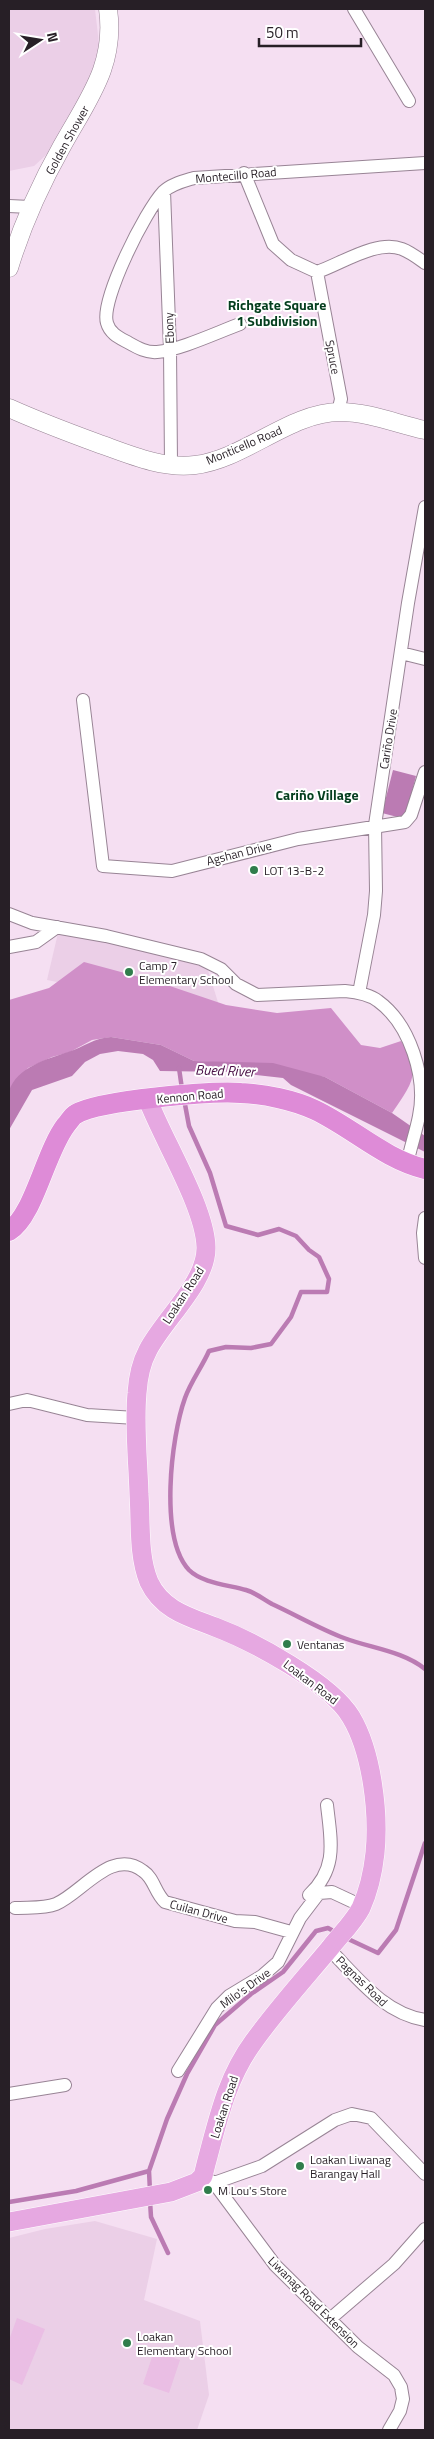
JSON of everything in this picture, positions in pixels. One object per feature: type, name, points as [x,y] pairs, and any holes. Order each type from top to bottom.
[{"type":"highway","name":"Kennon Road","points":[[9,1231],[15,1227],[29,1206],[57,1137],[75,1114],[96,1107],[202,1094],[242,1093],[276,1098],[314,1110],[414,1162]]},
{"type":"main road","name":"Golden Shower","points":[[9,268],[30,207],[100,79],[110,38],[108,9]]},
{"type":"main road","name":"Monticello Road","points":[[9,408],[38,421],[142,460],[170,464],[210,462],[288,427],[315,417],[338,412],[362,414],[425,430]]},
{"type":"main road","name":"Loakan Road","points":[[148,1100],[198,1211],[205,1233],[206,1250],[204,1263],[197,1278],[147,1351],[140,1369],[136,1418],[143,1559],[148,1580],[159,1599],[181,1615],[217,1628],[270,1652],[337,1699],[351,1716],[362,1741],[368,1766],[376,1822],[370,1886],[362,1906],[352,1923],[254,2041],[231,2078],[208,2180]]},
{"type":"main road","points":[[9,2222],[171,2192],[208,2180]]},
{"type":"street","points":[[354,9],[409,101]]},
{"type":"street","name":"Montecillo Road","points":[[164,191],[174,185],[194,178],[244,173],[425,163]]},
{"type":"street","points":[[244,173],[273,244],[290,260],[317,272],[335,266],[363,252],[389,246],[400,248],[425,263]]},
{"type":"street","points":[[164,191],[129,248],[108,301],[106,316],[108,326],[114,334],[138,349],[158,352],[240,324]]},
{"type":"street","name":"Ebony","points":[[164,191],[170,349],[170,464]]},
{"type":"street","points":[[9,206],[30,207]]},
{"type":"street","name":"Spruce","points":[[317,272],[341,399],[338,412]]},
{"type":"street","name":"Cariño Drive","points":[[359,992],[374,915],[376,891],[375,825],[425,507]]},
{"type":"street","points":[[401,653],[425,659]]},
{"type":"street","name":"Agshan Drive","points":[[83,700],[103,866],[172,871],[298,839],[375,825]]},
{"type":"street","points":[[375,825],[399,824],[408,820],[425,772]]},
{"type":"street","points":[[9,914],[32,922],[106,936],[201,959],[221,969],[236,984],[257,995],[345,991],[359,992],[377,1000],[387,1008],[398,1024],[417,1059],[420,1076],[420,1118],[414,1162]]},
{"type":"street","points":[[9,947],[36,942],[58,927]]},
{"type":"street","points":[[425,1218],[423,1232],[425,1258]]},
{"type":"street","points":[[9,1404],[28,1400],[87,1415],[136,1418]]},
{"type":"street","points":[[300,1918],[304,1902],[326,1876],[328,1870],[330,1836],[327,1805]]},
{"type":"street","name":"Cuilan Drive","points":[[14,1908],[46,1907],[58,1903],[100,1873],[120,1865],[131,1865],[144,1871],[159,1897],[165,1902],[235,1921],[256,1922],[291,1932]]},
{"type":"street","name":"Milo's Drive","points":[[178,2071],[216,2008],[229,1996],[262,1976],[278,1962],[291,1932],[319,1893],[332,1892],[362,1906]]},
{"type":"street","name":"Pagnas Road","points":[[330,1948],[387,2006],[402,2015],[425,2020]]},
{"type":"street","points":[[9,2094],[66,2085]]},
{"type":"street","points":[[208,2180],[262,2166],[335,2120],[352,2114],[370,2118],[425,2174]]},
{"type":"street","name":"Liwanag Road Extension","points":[[208,2180],[275,2265],[358,2348],[394,2375],[401,2387],[403,2399],[400,2411],[389,2430]]},
{"type":"street","points":[[330,2319],[394,2264],[425,2229]]},
{"type":"shaded area","points":[[9,9],[95,9],[101,61],[59,143],[34,166],[9,171]]},
{"type":"shaded area","name":"Camp 7 Elementary School","points":[[58,933],[126,944],[206,964],[222,1015],[47,980]]},
{"type":"shaded area","points":[[84,962],[158,982],[226,1005],[277,1013],[331,1008],[361,1045],[380,1048],[401,1041],[412,1062],[413,1070],[409,1087],[392,1113],[325,1077],[231,1063],[194,1061],[161,1045],[111,1037],[92,1040],[70,1052],[52,1057],[28,1068],[9,1092],[9,1000],[49,988]]},
{"type":"shaded area","name":"Loakan Elementary School","points":[[95,2221],[157,2239],[144,2300],[200,2321],[209,2395],[197,2430],[9,2430],[9,2238],[45,2229]]},
{"type":"shaded area","points":[[17,2318],[45,2329],[22,2385],[9,2379],[9,2340]]},
{"type":"shaded area","points":[[154,2351],[180,2360],[169,2393],[143,2384]]},
{"type":"water","points":[[393,770],[416,776],[405,819],[382,813]]},
{"type":"water","name":"Bued River","points":[[111,1037],[161,1045],[194,1061],[273,1063],[325,1077],[392,1113],[425,1136],[425,1152],[291,1085],[283,1078],[230,1072],[160,1071],[153,1060],[143,1054],[118,1051],[100,1054],[85,1062],[72,1076],[32,1090],[9,1130],[8,1095],[13,1083],[19,1076],[42,1061],[94,1041]]},
{"type":"waterway","points":[[179,1068],[182,1089]]},
{"type":"waterway","points":[[184,1099],[189,1126],[210,1173],[226,1226],[258,1235],[279,1229],[296,1236],[309,1250],[319,1257],[329,1279],[327,1292],[301,1292],[291,1317],[271,1344],[251,1348],[226,1347],[209,1351],[190,1386],[180,1415],[172,1461],[170,1487],[174,1535],[180,1555],[189,1570],[201,1578],[250,1591],[272,1604],[326,1630],[344,1638],[397,1654],[425,1669]]},
{"type":"waterway","points":[[346,1938],[378,1953],[396,1930],[425,1843]]},
{"type":"waterway","points":[[150,2191],[149,2171],[167,2119],[187,2074],[215,2025],[251,1994],[283,1972],[316,1931],[328,1928],[337,1933]]},
{"type":"waterway","points":[[9,2202],[76,2191],[149,2171]]},
{"type":"waterway","points":[[150,2201],[151,2217],[168,2253]]},
{"type":"place","name":"LOT 13-B-2","points":[[254,870]]},
{"type":"place","name":"Camp 7 Elementary School","points":[[129,972]]},
{"type":"place","name":"Ventanas","points":[[287,1644]]},
{"type":"place","name":"Loakan Liwanag Barangay Hall","points":[[300,2166]]},
{"type":"place","name":"M Lou's Store","points":[[208,2190]]},
{"type":"place","name":"Loakan Elementary School","points":[[127,2343]]},
{"type":"district","name":"Richgate Square 1 Subdivision","points":[[277,312]]},
{"type":"district","name":"Cariño Village","points":[[317,794]]}]
